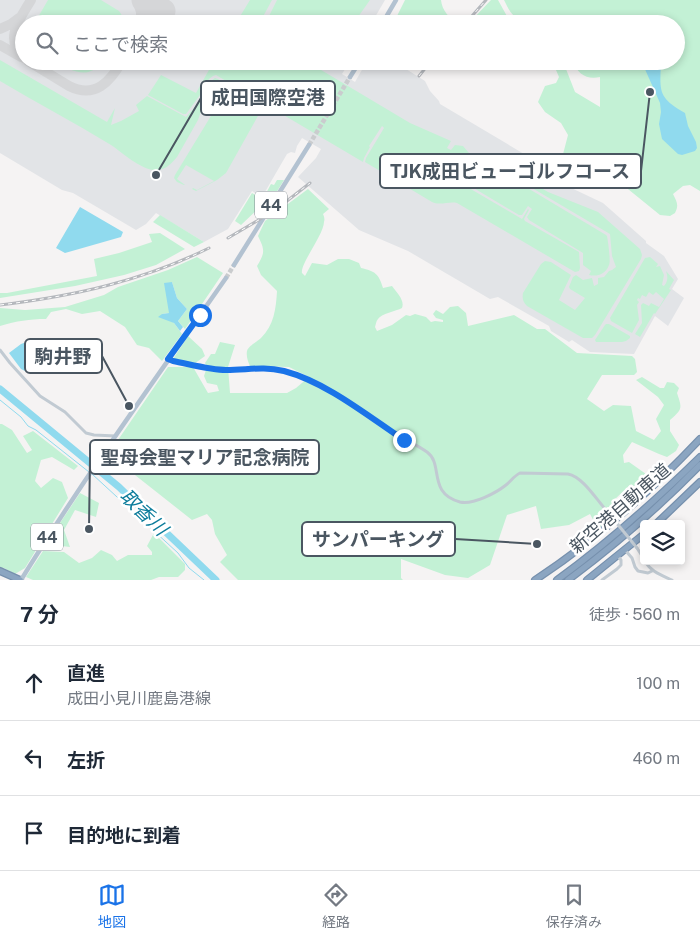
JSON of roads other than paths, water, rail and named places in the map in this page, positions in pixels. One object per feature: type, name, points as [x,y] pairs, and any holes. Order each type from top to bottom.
[{"type":"highway","points":[[535,580],[616,519],[664,476],[700,439]]},
{"type":"highway","name":"新空港自動車道","points":[[557,580],[651,504],[700,457]]},
{"type":"highway","name":"新空港自動車道","points":[[568,580],[629,532],[700,465]]},
{"type":"highway","points":[[660,520],[700,482]]},
{"type":"highway","points":[[591,579],[640,537]]},
{"type":"highway","points":[[0,571],[20,580]]},
{"type":"main road","points":[[387,15],[396,0]]},
{"type":"main road","points":[[350,77],[354,70]]},
{"type":"main road","name":"44","points":[[234,266],[310,145]]},
{"type":"main road","name":"44","points":[[20,580],[75,495],[226,278]]},
{"type":"street","points":[[0,350],[40,396],[65,412],[86,433],[116,436]]},
{"type":"street","points":[[168,359],[225,370],[264,368],[284,371],[322,387],[404,440],[432,455],[440,487],[450,498],[460,502],[467,503],[494,492],[524,472],[568,474],[580,478],[640,553]]},
{"type":"street","points":[[625,550],[632,558],[638,571],[648,573],[652,571]]},
{"type":"street","points":[[602,580],[621,565],[621,560],[618,556]]},
{"type":"street","points":[[647,565],[652,571],[672,580]]},
{"type":"water","points":[[645,70],[661,70],[662,92],[669,102],[685,113],[688,126],[696,142],[697,148],[695,151],[682,155],[678,154],[662,139],[659,124],[660,103]]},
{"type":"water","points":[[80,207],[123,232],[121,237],[65,253],[56,248]]},
{"type":"water","points":[[172,282],[177,298],[187,309],[178,321],[183,327],[180,331],[174,323],[158,317],[169,313],[164,283]]},
{"type":"water","points":[[32,340],[38,341],[30,368],[33,371],[29,373],[21,369],[9,353],[21,344]]},
{"type":"waterway","name":"取香川","points":[[0,389],[119,487],[216,580]]},
{"type":"waterway","points":[[0,400],[21,417],[28,426],[36,430],[89,472]]},
{"type":"waterway","points":[[92,474],[178,553],[189,568],[204,580]]},
{"type":"tunnel","points":[[309,145],[350,77]]},
{"type":"tunnel","points":[[226,278],[234,265]]},
{"type":"railway","points":[[473,15],[486,0]]},
{"type":"railway","points":[[419,76],[424,70]]},
{"type":"railway","points":[[228,238],[274,211],[310,183]]},
{"type":"railway","points":[[0,305],[54,297],[107,286],[158,270],[209,248]]},
{"type":"place","name":"TJK成田ビューゴルフコース","points":[[650,92]]},
{"type":"place","name":"成田国際空港","points":[[156,175]]},
{"type":"place","name":"駒井野","points":[[129,406]]},
{"type":"place","name":"聖母会聖マリア記念病院","points":[[89,529]]},
{"type":"place","name":"サンパーキング","points":[[537,544]]}]
